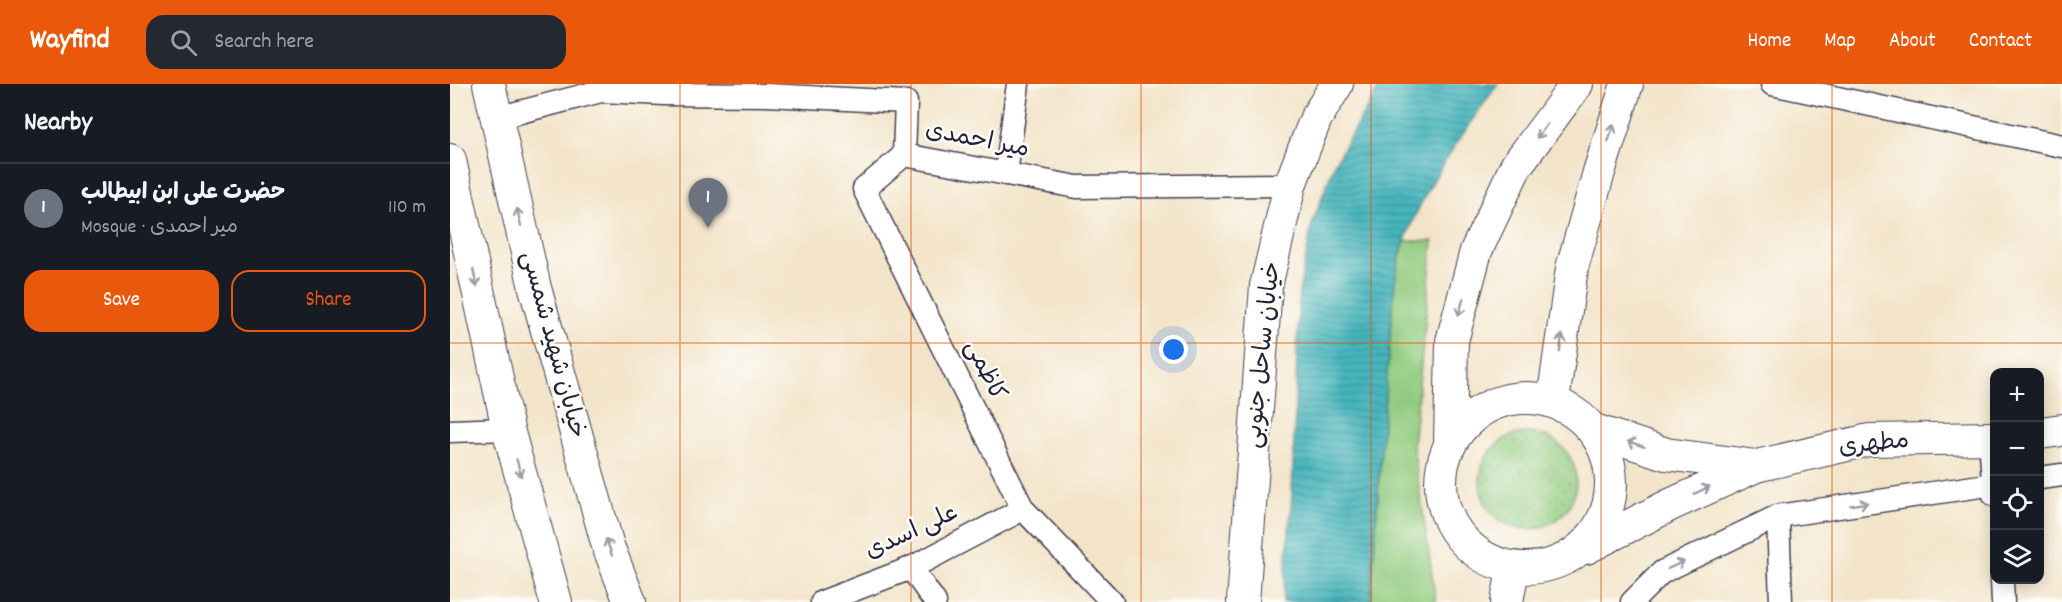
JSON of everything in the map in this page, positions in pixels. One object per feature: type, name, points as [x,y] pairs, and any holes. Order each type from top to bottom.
[{"type":"main road","name":"خیابان شهید شمسی","points":[[489,84],[535,288],[608,546],[630,602]]},
{"type":"main road","name":"خیابان ساحل جنوبی","points":[[1243,602],[1266,286],[1290,185],[1316,118],[1337,84]]},
{"type":"main road","points":[[1449,445],[1463,425],[1482,409],[1504,400],[1528,397],[1553,401],[1574,411],[1594,430],[1608,455],[1612,482],[1608,510],[1595,535],[1575,554],[1540,568],[1513,568],[1486,560],[1464,543],[1448,520],[1441,493],[1442,468],[1449,445],[1452,341],[1476,250],[1516,166],[1577,84]]},
{"type":"main road","points":[[1553,401],[1572,268],[1627,84]]},
{"type":"main road","points":[[450,159],[508,429],[556,602]]},
{"type":"main road","name":"مطهری","points":[[1594,430],[1666,454],[1755,466]]},
{"type":"main road","points":[[2044,432],[2062,430]]},
{"type":"main road","name":"مطهری","points":[[1575,554],[1670,505],[1755,466],[1869,440],[1990,438]]},
{"type":"main road","points":[[1507,602],[1513,568]]},
{"type":"street","points":[[1006,174],[1018,84]]},
{"type":"street","points":[[1772,84],[2062,146]]},
{"type":"street","name":"میر احمدی","points":[[497,118],[601,91],[665,89],[767,95],[907,93],[904,155],[1077,187],[1290,185]]},
{"type":"street","name":"کاظمی","points":[[904,155],[864,189],[1023,509],[1112,602]]},
{"type":"street","points":[[450,431],[508,429]]},
{"type":"street","points":[[2044,477],[2062,475]]},
{"type":"street","points":[[1632,602],[1662,572],[1778,516],[1990,489]]},
{"type":"street","name":"علی اسدی","points":[[822,602],[911,568],[1023,509]]},
{"type":"street","points":[[1778,516],[1781,602]]},
{"type":"street","points":[[911,568],[935,602]]},
{"type":"street","points":[[2002,584],[2003,602]]},
{"type":"green space","points":[[1404,241],[1433,241],[1413,446],[1436,602],[1371,602],[1395,277]]},
{"type":"green space","points":[[1528,433],[1546,437],[1562,447],[1572,463],[1576,481],[1572,499],[1562,515],[1546,525],[1528,529],[1510,525],[1494,515],[1484,499],[1480,481],[1484,463],[1494,447],[1510,437]]},
{"type":"water","points":[[1381,84],[1498,84],[1435,178],[1414,219],[1401,253],[1392,310],[1371,602],[1283,602],[1292,496],[1299,293],[1312,224],[1335,162]]},
{"type":"place","name":"حضرت علی ابن ابیطالب","points":[[708,228]]}]
